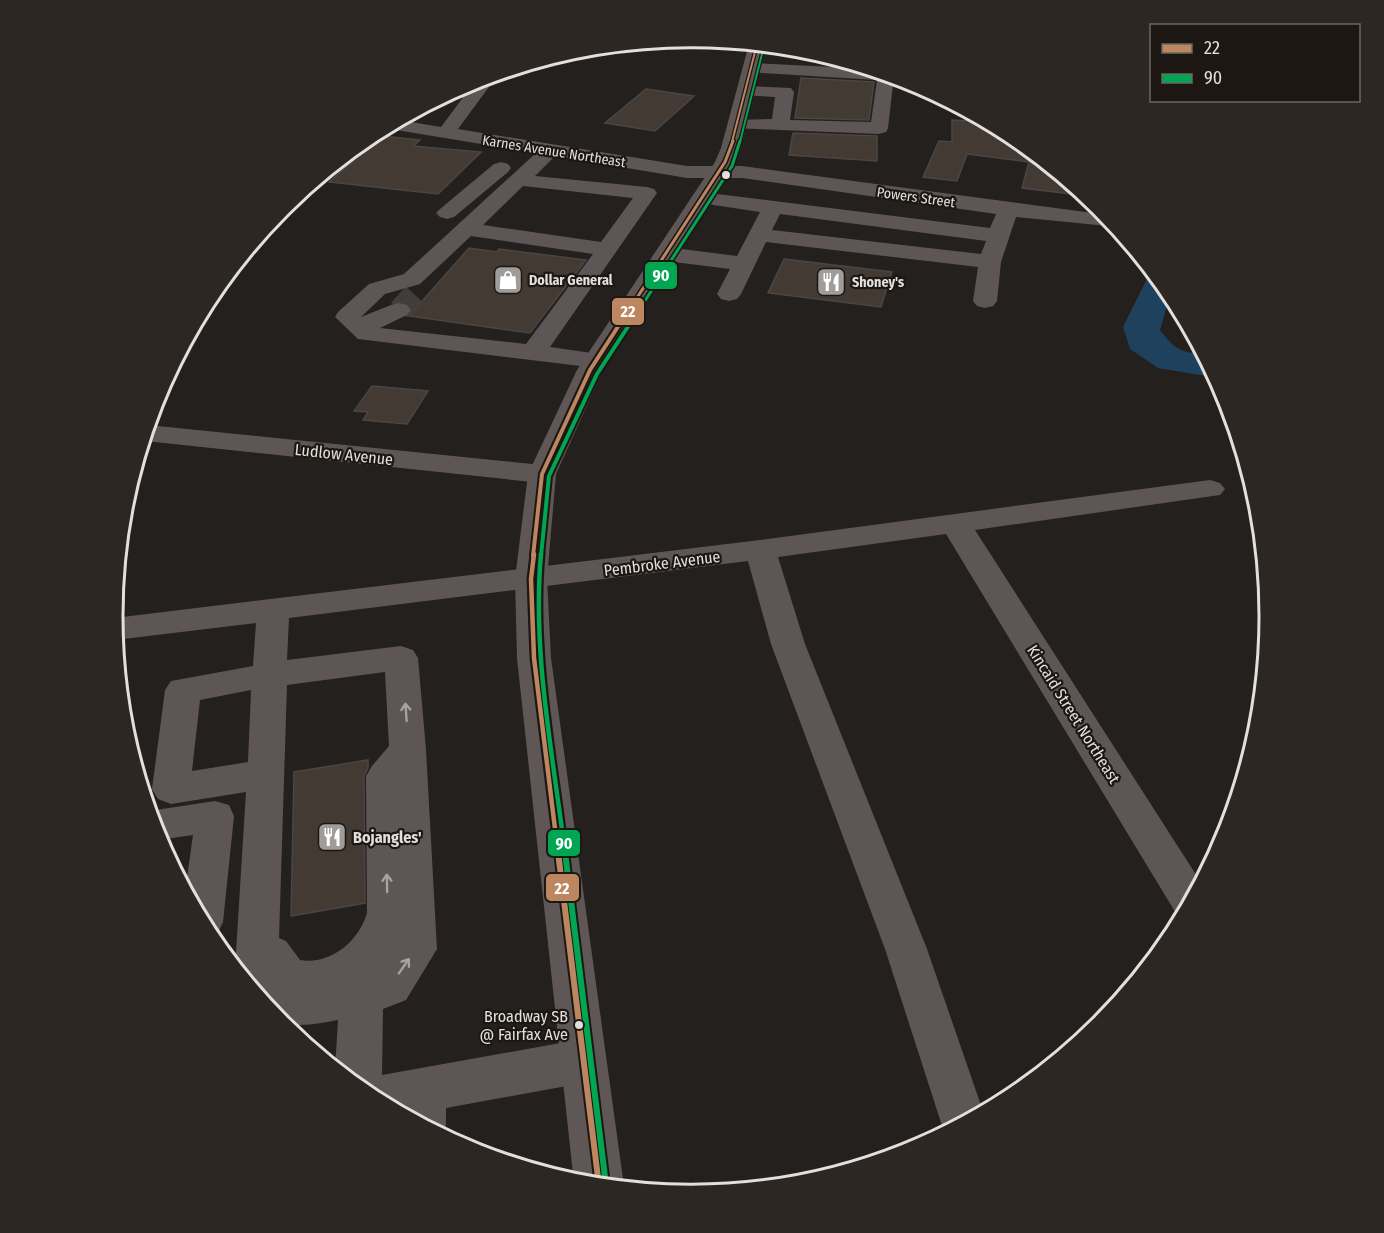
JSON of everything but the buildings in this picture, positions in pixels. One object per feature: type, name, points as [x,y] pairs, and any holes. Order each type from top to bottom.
[{"type":"main road","points":[[598,1177],[534,658],[531,579],[542,474],[597,360],[731,148],[748,81]]},
{"type":"street","points":[[748,81],[792,65],[825,64]]},
{"type":"street","points":[[792,65],[854,72]]},
{"type":"street","points":[[782,109],[792,65]]},
{"type":"street","points":[[748,81],[782,109],[879,128],[886,82]]},
{"type":"street","points":[[748,81],[782,109]]},
{"type":"street","points":[[445,134],[478,90]]},
{"type":"street","points":[[782,109],[807,94]]},
{"type":"street","points":[[862,97],[885,98]]},
{"type":"street","name":"Karnes Avenue Northeast","points":[[404,127],[687,172],[709,185]]},
{"type":"street","points":[[447,213],[527,147]]},
{"type":"street","points":[[361,328],[408,294],[466,229],[551,150]]},
{"type":"street","name":"Powers Street","points":[[709,185],[742,172],[1008,210],[1097,219]]},
{"type":"street","points":[[519,180],[647,194],[532,353]]},
{"type":"street","points":[[709,185],[773,207],[998,236]]},
{"type":"street","points":[[729,294],[773,207]]},
{"type":"street","points":[[985,301],[990,262],[1008,210]]},
{"type":"street","points":[[466,229],[607,249]]},
{"type":"street","points":[[759,235],[990,262]]},
{"type":"street","points":[[666,254],[744,264]]},
{"type":"street","points":[[408,294],[377,288],[347,316],[367,334],[597,360]]},
{"type":"street","name":"Ludlow Avenue","points":[[154,434],[542,474]]},
{"type":"street","name":"Pembroke Avenue","points":[[124,628],[956,525],[1210,489]]},
{"type":"street","name":"Kincaid Street Northeast","points":[[956,525],[1187,895]]},
{"type":"street","points":[[760,550],[788,644],[906,949],[962,1116]]},
{"type":"street","points":[[265,788],[171,789],[183,690],[269,675],[401,658],[408,750],[416,949],[390,986],[361,998],[298,1005],[256,978],[265,788],[269,675],[273,610]]},
{"type":"street","points":[[265,788],[280,820],[271,958],[288,977],[310,981],[350,970],[381,939],[388,913],[385,776],[408,750]]},
{"type":"street","points":[[163,824],[214,816],[204,907]]},
{"type":"street","points":[[358,1077],[361,998]]},
{"type":"street","points":[[400,1104],[422,1108],[583,1062]]},
{"type":"water","points":[[1149,278],[1167,305],[1160,330],[1179,349],[1195,353],[1207,376],[1158,368],[1130,349],[1123,327]]},
{"type":"tunnel","points":[[399,310],[414,294]]},
{"type":"transit line","name":"22","points":[[598,1177],[534,658],[531,579],[542,474],[590,370],[725,162],[731,148],[755,52]]},
{"type":"transit line","name":"90","points":[[605,1178],[541,657],[539,579],[549,476],[597,374],[732,166],[762,53]]},
{"type":"place","name":"Dollar General","points":[[508,280]]},
{"type":"place","name":"Shoney's","points":[[831,282]]},
{"type":"place","name":"Bojangles'","points":[[332,837]]},
{"type":"place","name":"Broadway SB @ Fairfax Ave","points":[[579,1025]]}]
